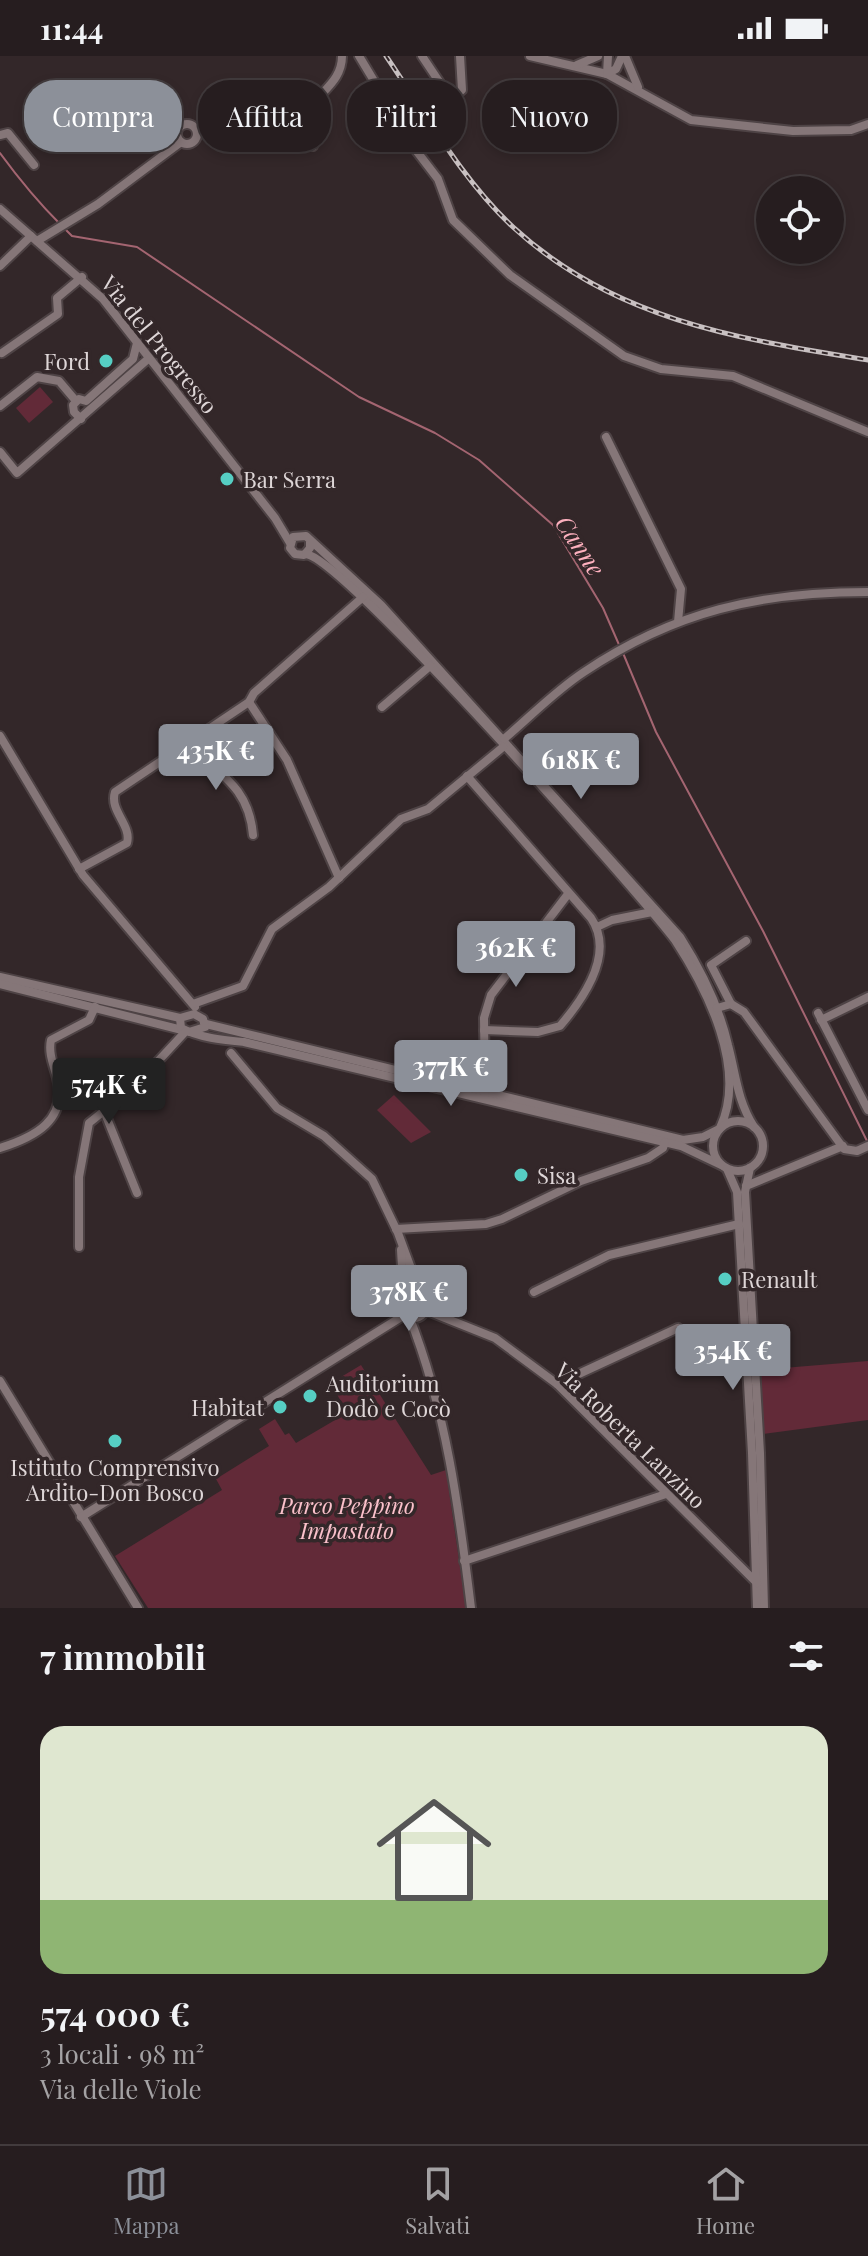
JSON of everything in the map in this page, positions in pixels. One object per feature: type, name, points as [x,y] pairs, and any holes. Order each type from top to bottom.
[{"type":"street","points":[[331,86],[342,65],[342,56]]},
{"type":"street","points":[[359,56],[415,149],[438,179],[453,220],[510,275],[634,360],[661,369],[733,376],[868,432]]},
{"type":"street","points":[[422,56],[442,86],[456,95],[462,90],[460,56]]},
{"type":"street","points":[[530,56],[607,74],[691,120],[793,131],[851,130],[868,124]]},
{"type":"street","points":[[576,65],[598,56]]},
{"type":"street","points":[[607,74],[608,56]]},
{"type":"street","points":[[607,74],[616,69],[624,56]]},
{"type":"street","points":[[624,56],[633,81],[641,91]]},
{"type":"street","points":[[0,135],[8,133],[34,165]]},
{"type":"street","points":[[0,266],[34,238],[48,234],[98,204],[157,152]]},
{"type":"street","name":"Via del Progresso","points":[[0,209],[82,277],[275,518]]},
{"type":"street","points":[[2,353],[58,314],[57,298],[82,277]]},
{"type":"street","points":[[0,406],[37,377],[59,381],[76,401],[86,401],[133,359],[137,343]]},
{"type":"street","points":[[0,452],[17,473],[148,359]]},
{"type":"street","points":[[76,401],[73,408],[81,419]]},
{"type":"street","points":[[606,437],[681,589],[678,622]]},
{"type":"street","points":[[275,518],[307,538],[381,605],[652,912],[687,959],[716,1022],[730,1095],[713,1144],[737,1192],[757,1608]]},
{"type":"street","points":[[275,518],[295,554],[319,558],[363,597],[504,743],[666,919],[692,956],[717,1008],[729,1046],[737,1094],[763,1149],[750,1168],[746,1186],[764,1608]]},
{"type":"street","points":[[290,543],[293,537],[307,538]]},
{"type":"street","points":[[306,554],[307,538]]},
{"type":"street","points":[[193,1004],[243,986],[272,929],[339,878],[401,819],[428,809],[564,687],[600,662],[678,622],[765,597],[868,592]]},
{"type":"street","points":[[79,869],[127,843],[128,834],[114,805],[115,792],[249,702],[254,693],[363,597]]},
{"type":"street","points":[[382,707],[430,666]]},
{"type":"street","points":[[249,702],[287,760],[339,878]]},
{"type":"street","points":[[0,736],[79,869],[193,1004],[206,1024],[683,1140],[703,1137],[741,1121],[754,1127]]},
{"type":"street","points":[[189,745],[243,796],[249,809],[253,835]]},
{"type":"street","points":[[467,776],[597,927],[600,958],[560,1026],[538,1032],[484,1030]]},
{"type":"street","points":[[485,1093],[484,1030],[491,995],[568,894]]},
{"type":"street","points":[[597,927],[612,920],[652,912]]},
{"type":"street","points":[[746,941],[711,965],[711,971],[731,1004],[744,1012],[843,1146],[857,1151],[868,1146]]},
{"type":"street","points":[[0,977],[184,1016],[199,1015]]},
{"type":"street","points":[[0,984],[220,1040],[665,1142],[724,1167],[750,1168]]},
{"type":"street","points":[[183,993],[184,1016],[179,1025],[186,1031],[200,1031],[206,1024]]},
{"type":"street","points":[[868,997],[820,1016],[868,1110]]},
{"type":"street","points":[[717,1008],[731,1004]]},
{"type":"street","points":[[0,1148],[34,1133],[52,1118],[62,1098],[50,1051],[51,1040],[89,1020],[95,1007]]},
{"type":"street","points":[[220,1027],[231,1041],[231,1053]]},
{"type":"street","points":[[79,1247],[77,1219],[83,1145],[89,1123],[143,1079],[186,1031]]},
{"type":"street","points":[[220,1040],[277,1108],[324,1136],[372,1179],[397,1231],[422,1298],[422,1348]]},
{"type":"street","points":[[104,1111],[137,1193]]},
{"type":"street","points":[[397,1231],[502,1219],[581,1181],[648,1158],[663,1148],[665,1142]]},
{"type":"street","points":[[746,1186],[843,1146]]},
{"type":"street","points":[[534,1292],[609,1255],[739,1224]]},
{"type":"street","points":[[397,1231],[407,1315],[422,1348],[444,1429],[471,1608]]},
{"type":"street","points":[[404,1300],[413,1295],[422,1298]]},
{"type":"street","points":[[81,1517],[407,1315],[419,1317],[424,1311]]},
{"type":"street","name":"Via Roberta Lanzino","points":[[424,1311],[495,1338],[557,1384],[757,1583]]},
{"type":"street","points":[[557,1384],[678,1328]]},
{"type":"street","points":[[0,1381],[138,1608]]},
{"type":"street","points":[[464,1561],[666,1494]]},
{"type":"green space","points":[[40,387],[53,402],[29,423],[16,408]]},
{"type":"green space","points":[[394,1095],[431,1132],[411,1143],[377,1110]]},
{"type":"green space","points":[[868,1361],[868,1420],[763,1434],[759,1370]]},
{"type":"green space","name":"Parco Peppino Impastato","points":[[361,1365],[431,1475],[446,1470],[466,1608],[148,1608],[115,1556],[222,1490],[216,1479],[269,1446],[259,1429],[275,1419],[285,1435],[289,1433],[296,1443],[347,1413],[331,1383]]},
{"type":"waterway","name":"Canne","points":[[0,153],[61,225]]},
{"type":"waterway","name":"Canne","points":[[65,229],[72,236],[137,247],[359,397],[435,433],[479,460],[553,525],[603,608],[620,647]]},
{"type":"waterway","name":"Canne","points":[[623,653],[656,732],[763,931],[868,1143]]},
{"type":"railway","points":[[386,56],[477,188],[513,227],[552,259],[593,284],[680,320],[772,343],[868,360]]},
{"type":"place","name":"Ford","points":[[106,361]]},
{"type":"place","name":"Bar Serra","points":[[227,479]]},
{"type":"place","name":"Sisa","points":[[521,1175]]},
{"type":"place","name":"Renault","points":[[725,1279]]},
{"type":"place","name":"Auditorium Dodò e Cocò","points":[[310,1396]]},
{"type":"place","name":"Habitat","points":[[280,1407]]},
{"type":"place","name":"Istituto Comprensivo Ardito-Don Bosco","points":[[115,1441]]}]
